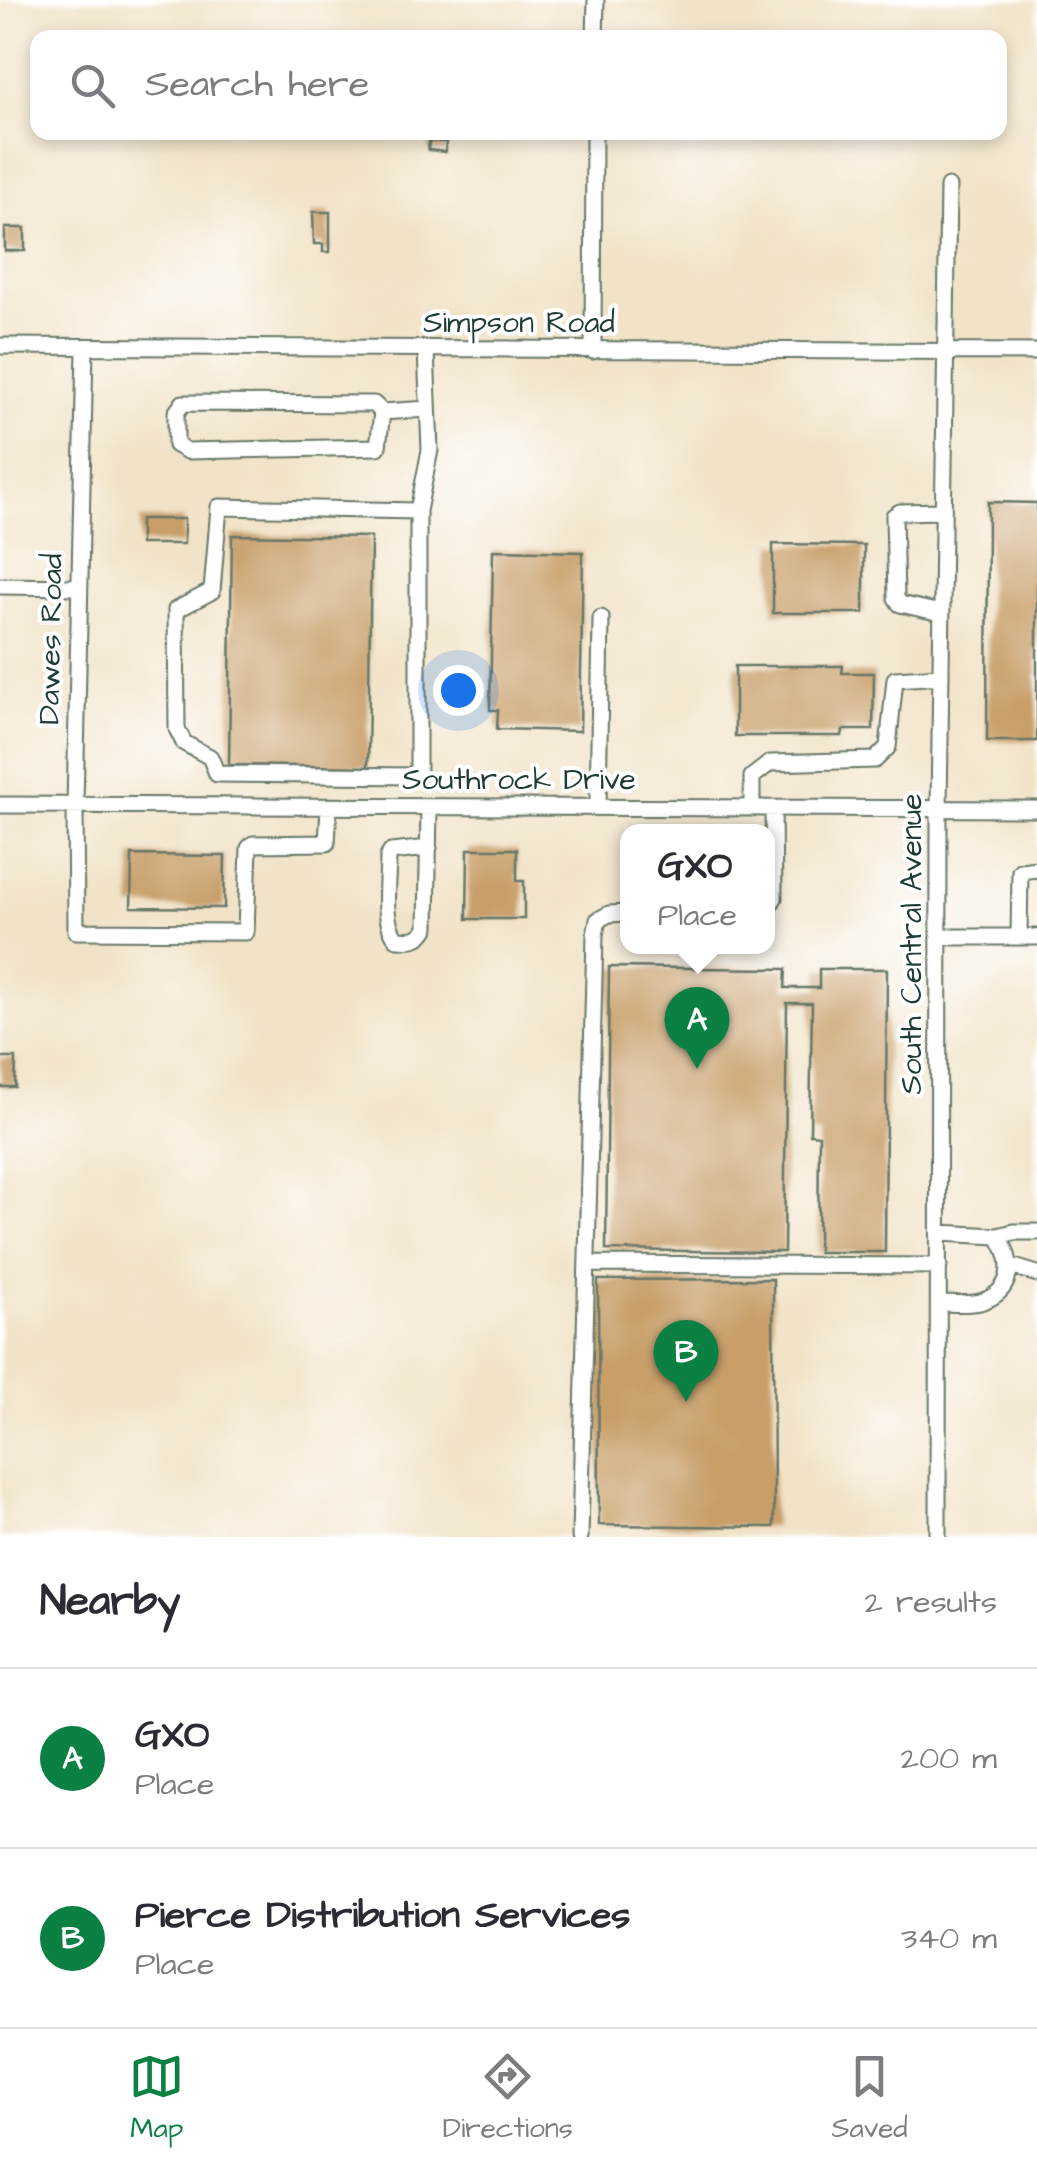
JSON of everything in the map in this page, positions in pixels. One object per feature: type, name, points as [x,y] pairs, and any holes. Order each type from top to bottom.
[{"type":"street","points":[[595,30],[596,0]]},
{"type":"street","points":[[592,351],[594,140]]},
{"type":"street","name":"South Central Avenue","points":[[938,1537],[939,808],[948,186]]},
{"type":"street","name":"Simpson Road","points":[[0,346],[1037,352]]},
{"type":"street","name":"Dawes Road","points":[[85,348],[76,931],[246,932],[249,848],[253,844],[326,843],[329,807]]},
{"type":"street","points":[[418,511],[219,507],[212,591],[176,610],[176,729],[184,743],[210,757],[217,774],[418,776],[418,511],[430,450],[426,350]]},
{"type":"street","points":[[382,412],[378,447],[187,451],[176,445],[176,412],[183,403],[374,404],[382,412],[428,409]]},
{"type":"street","points":[[941,613],[900,604],[896,598],[894,516],[900,512],[943,512]]},
{"type":"street","points":[[0,586],[80,587]]},
{"type":"street","points":[[598,808],[601,618]]},
{"type":"street","points":[[752,808],[752,777],[770,762],[875,760],[888,747],[895,679],[941,676]]},
{"type":"street","name":"Southrock Drive","points":[[0,805],[1037,809]]},
{"type":"street","points":[[429,848],[401,849],[388,857],[390,932],[396,939],[415,940],[427,926],[429,848],[430,807]]},
{"type":"street","points":[[773,808],[773,824]]},
{"type":"street","points":[[1019,937],[1020,870],[1037,869]]},
{"type":"street","points":[[580,1537],[595,935],[598,920],[620,913]]},
{"type":"street","points":[[939,937],[1037,937]]},
{"type":"street","points":[[938,1233],[998,1236],[1037,1232]]},
{"type":"street","points":[[998,1236],[1012,1266],[1037,1274]]},
{"type":"street","points":[[588,1264],[938,1266]]},
{"type":"street","points":[[938,1304],[980,1302],[998,1291],[1012,1266]]},
{"type":"building","points":[[429,141],[446,142],[445,152],[428,150]]},
{"type":"building","points":[[313,212],[330,212],[330,252],[323,252],[323,244],[314,244]]},
{"type":"building","points":[[5,228],[25,228],[25,251],[5,251]]},
{"type":"building","points":[[988,502],[1037,503],[1037,741],[987,741]]},
{"type":"building","points":[[140,519],[184,519],[184,544],[140,544]]},
{"type":"building","points":[[232,535],[371,537],[368,767],[229,765]]},
{"type":"building","points":[[773,544],[864,545],[864,613],[773,613]]},
{"type":"building","points":[[493,550],[583,552],[580,731],[497,729],[498,710],[490,710]]},
{"type":"building","points":[[735,666],[843,666],[842,673],[874,673],[873,730],[843,730],[842,736],[735,736]]},
{"type":"building","points":[[468,849],[517,849],[517,881],[524,881],[524,919],[467,919]]},
{"type":"building","points":[[132,855],[225,856],[224,908],[131,907]]},
{"type":"building","points":[[609,967],[786,969],[785,988],[819,988],[819,969],[887,969],[885,1252],[818,1252],[819,1135],[810,1134],[812,1003],[787,1003],[784,1252],[606,1250]]},
{"type":"building","points":[[0,1058],[16,1058],[15,1087],[0,1087]]},
{"type":"building","points":[[773,1279],[774,1527],[599,1525],[598,1280]]},
{"type":"place","name":"GXO","points":[[697,1069]]},
{"type":"place","name":"Pierce Distribution Services","points":[[686,1402]]}]
